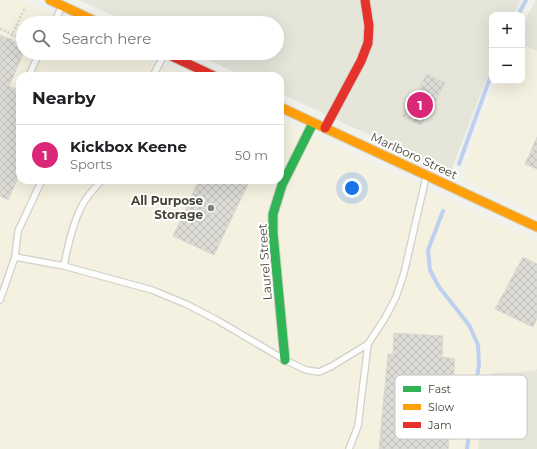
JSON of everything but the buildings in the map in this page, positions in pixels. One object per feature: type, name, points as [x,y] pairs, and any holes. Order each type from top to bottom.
[{"type":"street","points":[[50,0],[84,16]]},
{"type":"street","points":[[325,128],[361,60],[368,43],[369,26],[365,0]]},
{"type":"street","points":[[180,60],[205,72]]},
{"type":"street","name":"Marlboro Street","points":[[284,109],[537,227]]},
{"type":"street","name":"Laurel Street","points":[[284,181],[313,123]]},
{"type":"street","name":"Laurel Street","points":[[282,184],[273,214],[273,233],[285,360]]},
{"type":"lane","points":[[57,16],[62,6]]},
{"type":"lane","points":[[31,72],[36,60]]},
{"type":"lane","points":[[155,72],[161,60]]},
{"type":"lane","points":[[14,257],[64,266],[152,290],[186,304],[217,320],[285,360],[306,370],[319,372],[332,366],[368,344],[396,298],[404,273],[426,175]]},
{"type":"lane","points":[[0,300],[14,257],[18,231],[40,184]]},
{"type":"lane","points":[[64,266],[72,231],[77,217],[84,202],[99,184]]},
{"type":"lane","points":[[349,449],[358,426],[368,344]]},
{"type":"path","points":[[22,16],[26,7]]},
{"type":"path","points":[[0,29],[16,36]]},
{"type":"path","points":[[10,40],[16,29]]},
{"type":"shaded area","points":[[0,0],[21,0],[55,16],[16,16],[16,60],[149,60],[175,72],[16,72],[16,184],[284,184],[284,123],[537,241],[537,368],[534,371],[491,373],[490,375],[395,375],[395,439],[479,439],[478,449],[0,449]]},
{"type":"shaded area","points":[[79,0],[521,0],[515,12],[489,12],[489,72],[453,166],[452,174],[284,95],[284,72],[234,72],[209,60],[284,60],[284,16],[114,16]]},
{"type":"shaded area","points":[[537,0],[537,51],[525,46],[525,20]]},
{"type":"shaded area","points":[[525,46],[537,51],[537,214],[463,179],[479,123],[496,84],[525,84]]},
{"type":"shaded area","points":[[537,368],[537,449],[478,449],[479,439],[527,439],[527,375],[490,375],[491,372],[534,371]]},
{"type":"waterway","points":[[520,12],[526,0]]},
{"type":"waterway","points":[[459,164],[489,80]]},
{"type":"waterway","points":[[443,211],[428,250],[430,270],[439,287],[469,325],[478,345],[479,364],[477,375]]},
{"type":"waterway","points":[[467,449],[468,439]]},
{"type":"traffic: fast","points":[[284,181],[313,123]]},
{"type":"traffic: fast","points":[[282,184],[273,214],[273,233],[285,360]]},
{"type":"traffic: slow","points":[[50,0],[84,16]]},
{"type":"traffic: slow","points":[[284,109],[537,227]]},
{"type":"traffic: jam","points":[[325,128],[361,61],[368,43],[369,26],[365,0]]},
{"type":"traffic: jam","points":[[180,60],[205,72]]},
{"type":"place","name":"Kickbox Keene","points":[[420,105]]},
{"type":"place","name":"All Purpose Storage","points":[[211,208]]}]
